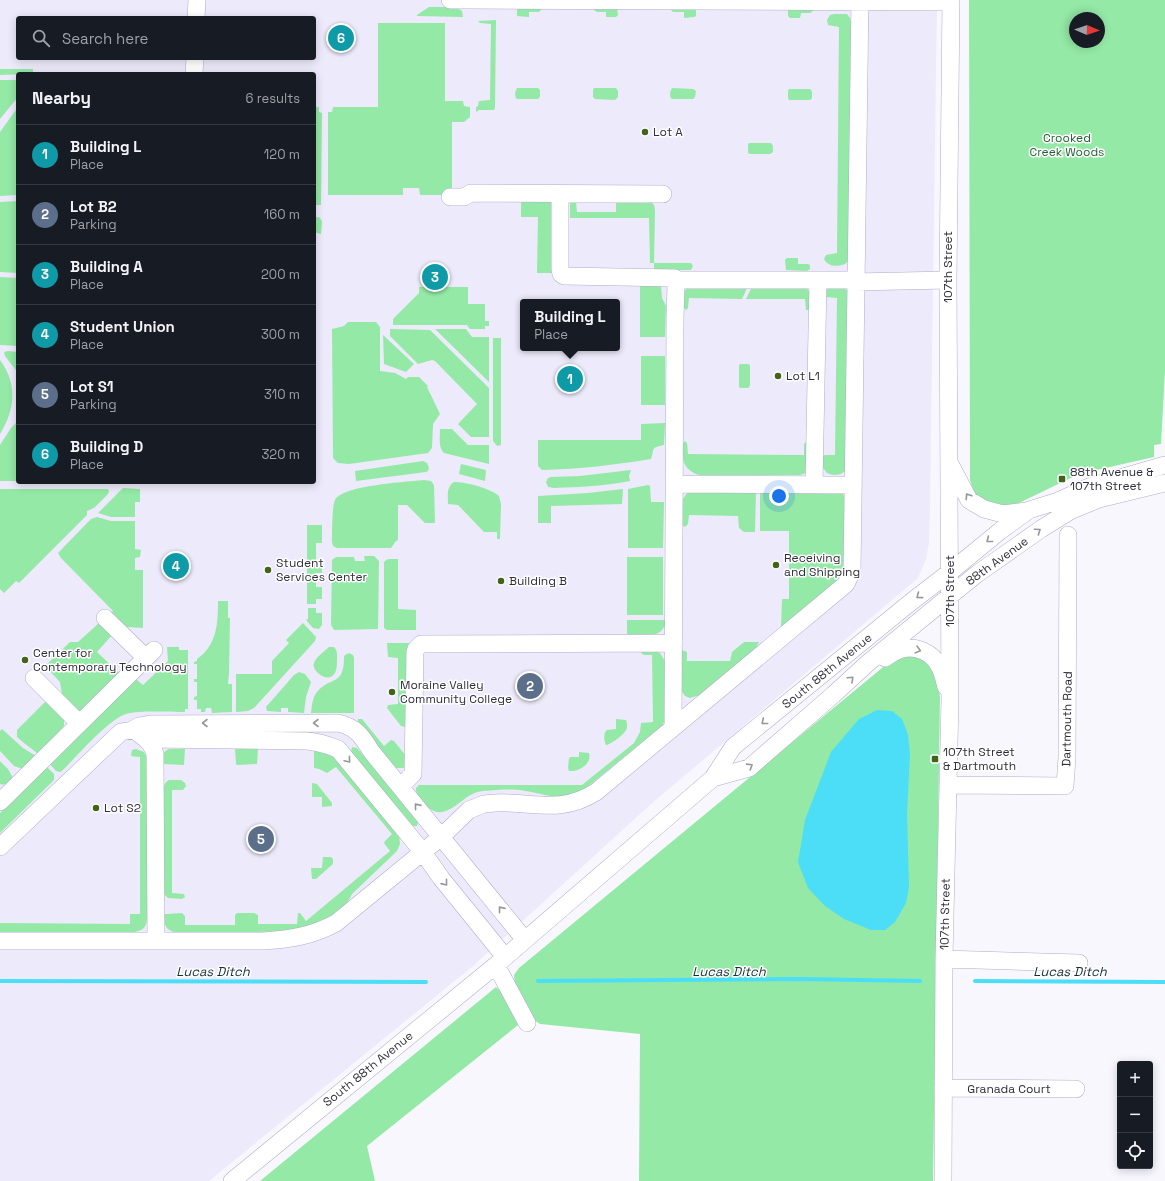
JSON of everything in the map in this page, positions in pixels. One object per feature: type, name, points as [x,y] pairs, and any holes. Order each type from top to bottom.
[{"type":"street","points":[[196,16],[197,0]]},
{"type":"street","points":[[450,0],[951,1]]},
{"type":"street","points":[[0,941],[264,940],[285,939],[323,930],[336,923],[422,851],[441,837],[469,810],[484,804],[506,802],[561,806],[587,798],[846,584],[852,571],[860,1]]},
{"type":"street","name":"107th Street","points":[[944,1181],[944,960],[950,700],[948,280],[951,1]]},
{"type":"street","points":[[194,72],[195,60]]},
{"type":"street","points":[[450,197],[464,197],[471,193],[663,194]]},
{"type":"street","points":[[560,194],[560,269],[561,274],[564,276],[675,278],[679,280],[850,280],[855,282],[948,280]]},
{"type":"street","points":[[673,728],[676,284],[679,280]]},
{"type":"street","points":[[814,484],[818,280]]},
{"type":"street","points":[[948,459],[969,500],[984,509],[1003,514],[1029,510]]},
{"type":"street","name":"88th Avenue","points":[[950,572],[976,550],[1029,510],[1058,501],[1089,487],[1165,465]]},
{"type":"street","name":"88th Avenue","points":[[833,695],[869,662],[950,595],[1041,528],[1070,511],[1099,499],[1165,483]]},
{"type":"street","points":[[674,484],[853,485]]},
{"type":"street","name":"Dartmouth Road","points":[[948,785],[1065,786],[1067,758],[1068,535]]},
{"type":"street","name":"South 88th Avenue","points":[[525,940],[713,778],[734,747],[911,602],[950,572]]},
{"type":"street","points":[[2,797],[150,654],[105,618]]},
{"type":"street","points":[[401,786],[414,774],[415,652],[421,644],[674,643]]},
{"type":"street","points":[[869,662],[880,660],[902,649],[916,648],[930,654],[939,666],[950,700]]},
{"type":"street","points":[[34,678],[79,723]]},
{"type":"street","name":"South 88th Avenue","points":[[713,778],[749,768],[833,695]]},
{"type":"street","points":[[0,847],[46,805],[121,732],[150,724],[338,723],[348,725],[364,740],[371,751],[525,940],[500,961]]},
{"type":"street","points":[[132,730],[148,739],[316,742],[330,745],[338,749],[422,851],[500,961],[527,1023]]},
{"type":"street","points":[[316,742],[328,738],[346,737],[353,739],[371,751]]},
{"type":"street","points":[[148,739],[155,754],[156,940]]},
{"type":"street","points":[[944,960],[1079,963]]},
{"type":"street","name":"South 88th Avenue","points":[[232,1181],[500,961]]},
{"type":"street","name":"Granada Court","points":[[943,1088],[1076,1089]]},
{"type":"shaded area","name":"Moraine Valley Community College","points":[[0,0],[937,0],[929,543],[926,559],[918,578],[650,805],[473,966],[209,1181],[0,1181]]},
{"type":"green space","name":"Crooked Creek Woods","points":[[969,0],[1165,0],[1165,371],[1161,444],[1154,445],[1154,457],[1079,474],[1019,503],[1004,507],[986,503],[974,493],[970,480]]},
{"type":"green space","points":[[429,7],[456,7],[462,11],[463,17],[417,16]]},
{"type":"green space","points":[[517,8],[541,8],[541,10],[539,12],[529,12],[529,17],[517,16]]},
{"type":"green space","points":[[595,8],[617,8],[618,15],[616,17],[606,17],[606,12],[597,12],[594,10]]},
{"type":"green space","points":[[672,8],[696,8],[696,16],[684,18],[684,12],[673,12],[671,10]]},
{"type":"green space","points":[[788,9],[813,9],[813,11],[810,13],[801,13],[800,18],[790,18],[788,16]]},
{"type":"green space","points":[[847,14],[851,21],[849,253],[848,261],[839,266],[828,264],[824,259],[826,255],[837,253],[839,27],[828,25],[827,20],[830,15]]},
{"type":"green space","points":[[496,20],[495,108],[494,110],[479,110],[476,112],[476,107],[478,106],[479,101],[490,100],[491,24],[480,23],[478,21]]},
{"type":"green space","points":[[378,23],[445,23],[445,101],[463,101],[464,106],[470,107],[470,117],[464,122],[452,122],[452,189],[462,195],[420,195],[419,188],[403,188],[403,195],[328,195],[328,112],[332,112],[333,107],[378,107]]},
{"type":"green space","points":[[0,69],[33,69],[33,72],[16,72],[16,75],[0,75]]},
{"type":"green space","points":[[0,80],[16,80],[16,99],[0,119]]},
{"type":"green space","points":[[517,88],[538,88],[540,90],[540,97],[538,99],[517,99],[515,94]]},
{"type":"green space","points":[[594,88],[616,88],[618,91],[618,97],[615,100],[595,99],[593,97]]},
{"type":"green space","points":[[672,88],[693,89],[696,91],[695,97],[693,99],[672,99],[670,94]]},
{"type":"green space","points":[[789,89],[810,89],[812,91],[812,98],[810,100],[789,100]]},
{"type":"green space","points":[[316,107],[319,107],[319,112],[322,113],[321,205],[316,205]]},
{"type":"green space","points":[[16,110],[16,195],[0,196],[0,132]]},
{"type":"green space","points":[[749,143],[771,143],[773,146],[773,152],[770,154],[750,154],[748,153]]},
{"type":"green space","points":[[553,200],[554,273],[537,273],[538,217],[521,217],[521,203],[523,201]]},
{"type":"green space","points":[[16,201],[16,273],[0,272],[0,202]]},
{"type":"green space","points":[[650,201],[654,205],[655,210],[654,263],[650,263],[649,218],[570,218],[570,202],[576,202],[577,212],[616,212],[616,202]]},
{"type":"green space","points":[[316,217],[319,217],[322,221],[321,234],[316,233]]},
{"type":"green space","points":[[787,258],[798,258],[798,264],[808,264],[810,265],[810,269],[807,271],[786,270],[785,260]]},
{"type":"green space","points":[[654,263],[691,263],[693,266],[691,270],[654,270]]},
{"type":"green space","points":[[0,277],[16,278],[16,346],[0,345]]},
{"type":"green space","points":[[640,286],[661,286],[662,298],[666,306],[665,337],[640,337]]},
{"type":"green space","points":[[748,286],[742,299],[689,298],[688,308],[686,310],[684,308],[684,292],[688,287]]},
{"type":"green space","points":[[419,287],[468,287],[468,304],[485,304],[485,321],[489,321],[489,326],[485,326],[485,329],[470,329],[467,325],[393,325],[393,319],[419,293]]},
{"type":"green space","points":[[752,287],[806,288],[810,292],[809,310],[806,310],[805,299],[746,299]]},
{"type":"green space","points":[[828,288],[844,288],[848,291],[846,469],[842,473],[835,475],[827,473],[823,468],[823,456],[835,455],[837,298],[825,297]]},
{"type":"green space","points":[[348,322],[376,322],[380,327],[380,371],[395,373],[406,379],[408,377],[419,377],[428,386],[427,387],[440,414],[433,424],[432,448],[428,453],[349,464],[338,463],[333,458],[332,329],[344,326]]},
{"type":"green space","points":[[390,329],[430,330],[489,388],[489,437],[471,437],[458,424],[477,404],[435,361],[432,360],[418,364],[390,336]]},
{"type":"green space","points":[[435,329],[466,329],[472,337],[489,337],[489,382]]},
{"type":"green space","points":[[383,335],[414,364],[406,372],[384,364]]},
{"type":"green space","points":[[493,338],[501,338],[501,445],[497,446],[493,441]]},
{"type":"green space","points":[[4,352],[16,352],[16,370],[5,356]]},
{"type":"green space","points":[[641,356],[665,356],[665,405],[641,405]]},
{"type":"green space","points":[[0,360],[10,378],[12,397],[9,416],[0,434]]},
{"type":"green space","points":[[739,365],[750,365],[750,386],[748,388],[739,387]]},
{"type":"green space","points":[[16,423],[16,481],[0,481],[0,445]]},
{"type":"green space","points":[[665,423],[664,445],[655,448],[651,459],[570,469],[542,470],[538,466],[538,440],[641,440],[641,424]]},
{"type":"green space","points":[[440,429],[452,429],[468,445],[489,445],[489,464],[444,453],[440,445]]},
{"type":"green space","points":[[685,441],[687,443],[688,454],[804,455],[804,444],[806,442],[806,473],[800,475],[699,475],[689,469],[684,463],[683,443]]},
{"type":"green space","points":[[423,461],[427,463],[429,468],[426,472],[356,481],[355,471]]},
{"type":"green space","points":[[461,464],[486,470],[485,481],[459,474]]},
{"type":"green space","points":[[631,470],[629,476],[630,481],[611,484],[554,488],[548,487],[546,482],[548,478],[551,477],[580,476]]},
{"type":"green space","points":[[424,480],[431,481],[434,485],[435,523],[425,523],[407,505],[398,505],[398,540],[391,548],[337,548],[333,546],[333,508],[335,500],[340,495],[376,485]]},
{"type":"green space","points":[[454,482],[490,490],[499,496],[501,504],[500,539],[497,539],[497,532],[484,532],[458,505],[448,504],[449,489],[451,484]]},
{"type":"green space","points":[[648,485],[650,486],[651,502],[664,502],[663,548],[628,548],[628,489]]},
{"type":"green space","points":[[123,488],[140,489],[140,502],[135,502],[135,517],[111,517],[98,513]]},
{"type":"green space","points":[[0,489],[108,489],[109,491],[108,494],[94,508],[87,511],[87,515],[19,583],[16,581],[4,593],[0,589]]},
{"type":"green space","points":[[623,489],[622,504],[551,506],[551,523],[538,523],[538,496]]},
{"type":"green space","points":[[756,490],[755,532],[744,532],[739,528],[738,516],[689,515],[688,524],[685,527],[682,525],[682,502],[686,494],[690,491]]},
{"type":"green space","points":[[760,490],[842,493],[846,498],[846,565],[842,577],[781,628],[782,599],[789,599],[789,531],[760,531]]},
{"type":"green space","points":[[97,517],[111,521],[135,521],[135,549],[141,550],[140,557],[135,558],[135,570],[143,570],[143,628],[127,627],[111,613],[113,611],[61,558],[58,553],[91,519]]},
{"type":"green space","points":[[307,525],[322,525],[322,543],[316,543],[316,561],[322,561],[322,573],[316,573],[316,587],[322,587],[322,599],[316,599],[316,604],[307,604]]},
{"type":"green space","points":[[364,556],[374,556],[379,561],[378,629],[334,630],[331,625],[332,560],[336,557],[354,557],[355,561],[365,561]]},
{"type":"green space","points":[[627,557],[663,557],[663,615],[627,615]]},
{"type":"green space","points":[[389,559],[398,559],[398,609],[416,610],[416,630],[387,630],[384,628],[384,562]]},
{"type":"green space","points":[[218,601],[228,601],[228,618],[230,618],[228,684],[232,684],[232,712],[212,713],[211,708],[206,708],[205,712],[201,712],[201,709],[197,709],[197,700],[194,700],[194,697],[197,696],[197,682],[194,682],[194,679],[197,679],[197,664],[194,664],[194,662],[197,661],[197,659],[204,653],[212,641],[217,626]]},
{"type":"green space","points":[[308,608],[316,608],[316,613],[322,613],[322,625],[319,629],[313,628],[306,620],[308,619]]},
{"type":"green space","points":[[627,620],[666,620],[662,630],[656,634],[627,635]]},
{"type":"green space","points":[[99,623],[113,634],[97,652],[119,673],[79,713],[63,700],[60,682],[45,666],[70,642],[78,642]]},
{"type":"green space","points":[[303,623],[316,637],[315,641],[254,708],[248,711],[236,712],[236,674],[272,674],[272,661],[289,643],[286,640]]},
{"type":"green space","points":[[744,642],[759,642],[755,650],[700,695],[690,698],[685,696],[681,690],[682,650],[687,652],[687,661],[730,661],[732,652]]},
{"type":"green space","points":[[387,643],[410,643],[408,650],[405,727],[401,726],[387,708],[388,705],[398,704],[398,658],[388,657]]},
{"type":"green space","points":[[167,647],[179,647],[179,650],[188,650],[188,709],[185,709],[185,712],[132,713],[119,717],[84,748],[62,771],[56,771],[50,764],[136,679],[143,685],[168,661]]},
{"type":"green space","points":[[329,647],[334,647],[337,652],[336,671],[333,676],[324,677],[316,671],[314,663]]},
{"type":"green space","points":[[653,650],[660,653],[665,661],[665,718],[663,725],[586,788],[576,793],[560,796],[520,790],[477,792],[449,810],[443,812],[433,811],[420,799],[416,792],[416,788],[419,785],[582,785],[634,743],[640,732],[641,723],[653,722],[652,655],[644,655],[641,653],[642,651]]},
{"type":"green space","points":[[349,653],[353,655],[354,658],[354,713],[311,713],[312,702],[315,694],[322,687],[339,677],[342,673],[344,657]]},
{"type":"green space","points":[[910,653],[930,664],[938,683],[940,697],[933,1181],[639,1181],[640,1034],[540,1024],[531,1018],[515,985],[514,975],[519,968],[888,663]]},
{"type":"green space","points":[[299,672],[305,674],[311,682],[306,697],[304,713],[288,712],[288,708],[281,708],[281,712],[267,711],[266,707],[294,675]]},
{"type":"green space","points":[[49,698],[64,716],[64,726],[39,753],[37,753],[17,737],[17,730]]},
{"type":"green space","points":[[358,719],[362,719],[384,746],[391,740],[394,741],[406,756],[406,766],[403,768],[395,768],[358,722]]},
{"type":"green space","points":[[616,719],[626,720],[627,729],[620,737],[606,745],[604,735],[607,730],[616,729]]},
{"type":"green space","points":[[2,729],[23,748],[36,756],[23,769],[14,766],[0,751],[0,731]]},
{"type":"green space","points":[[352,747],[357,748],[418,822],[417,826],[413,826],[351,752]]},
{"type":"green space","points":[[258,748],[257,764],[236,764],[235,749]]},
{"type":"green space","points":[[136,749],[144,752],[148,760],[147,920],[145,927],[134,932],[0,932],[0,923],[130,924],[130,914],[140,914],[140,757],[131,756],[132,750]]},
{"type":"green space","points":[[169,749],[185,749],[184,765],[164,764],[162,755]]},
{"type":"green space","points":[[314,749],[330,754],[337,760],[399,835],[400,844],[397,851],[352,894],[343,907],[330,917],[315,925],[300,929],[272,932],[174,932],[168,929],[166,927],[164,914],[182,913],[185,916],[185,925],[235,925],[235,915],[237,913],[254,913],[258,915],[258,924],[297,924],[298,913],[300,913],[306,921],[390,851],[384,843],[392,834],[336,767],[327,773],[314,768]]},
{"type":"green space","points":[[579,752],[589,753],[589,761],[581,769],[569,771],[569,758],[579,757]]},
{"type":"green space","points":[[0,761],[8,769],[13,778],[6,784],[0,784]]},
{"type":"green space","points":[[47,767],[54,774],[54,780],[0,833],[0,813]]},
{"type":"green space","points":[[169,780],[181,780],[186,786],[183,790],[172,790],[172,893],[184,894],[185,897],[182,899],[168,898],[163,893],[162,789]]},
{"type":"green space","points":[[312,783],[317,784],[332,803],[332,806],[322,807],[322,797],[312,797]]},
{"type":"green space","points":[[323,857],[331,857],[333,859],[333,864],[316,879],[312,879],[311,868],[322,868]]},
{"type":"green space","points":[[496,987],[505,995],[518,1025],[367,1146],[375,1181],[260,1181]]},
{"type":"water","points":[[877,710],[892,711],[902,719],[908,735],[910,754],[907,813],[909,887],[906,903],[895,922],[885,930],[871,930],[844,919],[825,906],[808,888],[798,862],[805,820],[831,752],[859,719]]},
{"type":"waterway","name":"Lucas Ditch","points":[[538,981],[798,979],[920,981]]},
{"type":"waterway","name":"Lucas Ditch","points":[[0,981],[426,982]]},
{"type":"waterway","name":"Lucas Ditch","points":[[975,981],[1165,982]]},
{"type":"place","name":"Building D","points":[[341,38]]},
{"type":"place","name":"Lot A","points":[[645,132]]},
{"type":"place","name":"Building A","points":[[435,277]]},
{"type":"place","name":"Lot L1","points":[[778,376]]},
{"type":"place","name":"Building L","points":[[570,379]]},
{"type":"place","name":"88th Avenue & 107th Street","points":[[1062,479]]},
{"type":"place","name":"Receiving and Shipping","points":[[776,565]]},
{"type":"place","name":"Student Union","points":[[176,566]]},
{"type":"place","name":"Student Services Center","points":[[268,570]]},
{"type":"place","name":"Building B","points":[[501,581]]},
{"type":"place","name":"Center for Contemporary Technology","points":[[25,660]]},
{"type":"place","name":"Lot B2","points":[[530,686]]},
{"type":"place","name":"Moraine Valley Community College","points":[[392,692]]},
{"type":"place","name":"107th Street & Dartmouth","points":[[935,759]]},
{"type":"place","name":"Lot S2","points":[[96,808]]},
{"type":"place","name":"Lot S1","points":[[261,839]]}]
